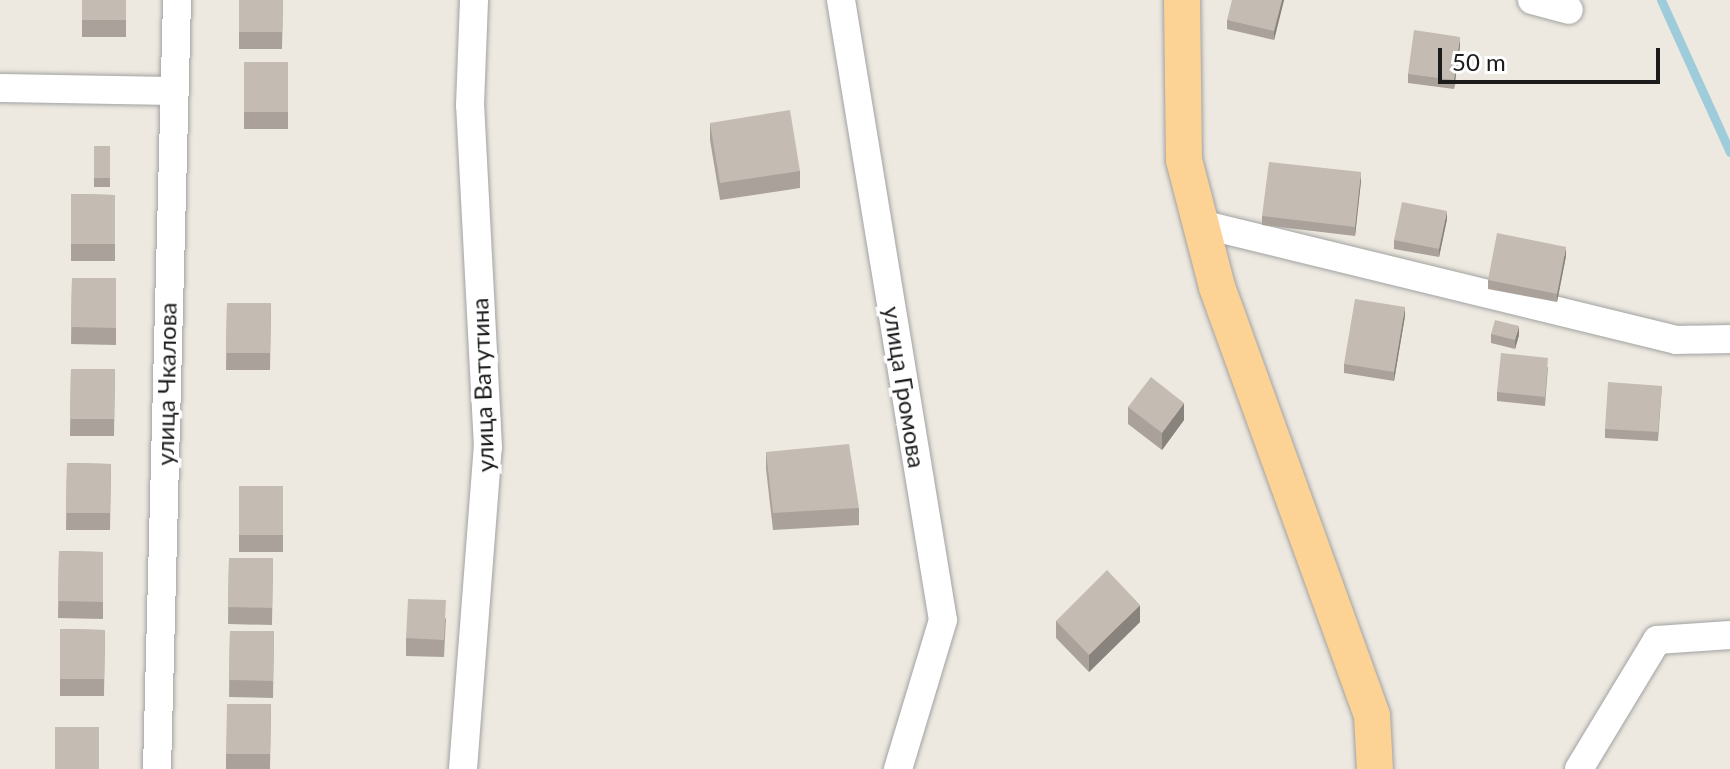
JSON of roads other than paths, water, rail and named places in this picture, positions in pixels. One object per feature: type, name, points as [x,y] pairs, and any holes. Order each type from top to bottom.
[{"type":"main road","points":[[1182,0],[1184,160],[1217,287],[1372,716],[1375,769]]},
{"type":"street","name":"улица Чкалова","points":[[157,769],[177,0]]},
{"type":"street","name":"улица Ватутина","points":[[463,769],[488,447],[470,105],[474,0]]},
{"type":"street","name":"улица Громова","points":[[841,0],[943,620],[898,769]]},
{"type":"street","points":[[1532,0],[1569,10]]},
{"type":"street","points":[[0,88],[173,91]]},
{"type":"street","points":[[1201,224],[1676,340],[1730,339]]},
{"type":"street","points":[[1579,769],[1657,640],[1730,635]]},
{"type":"waterway","points":[[1661,0],[1730,152]]}]
